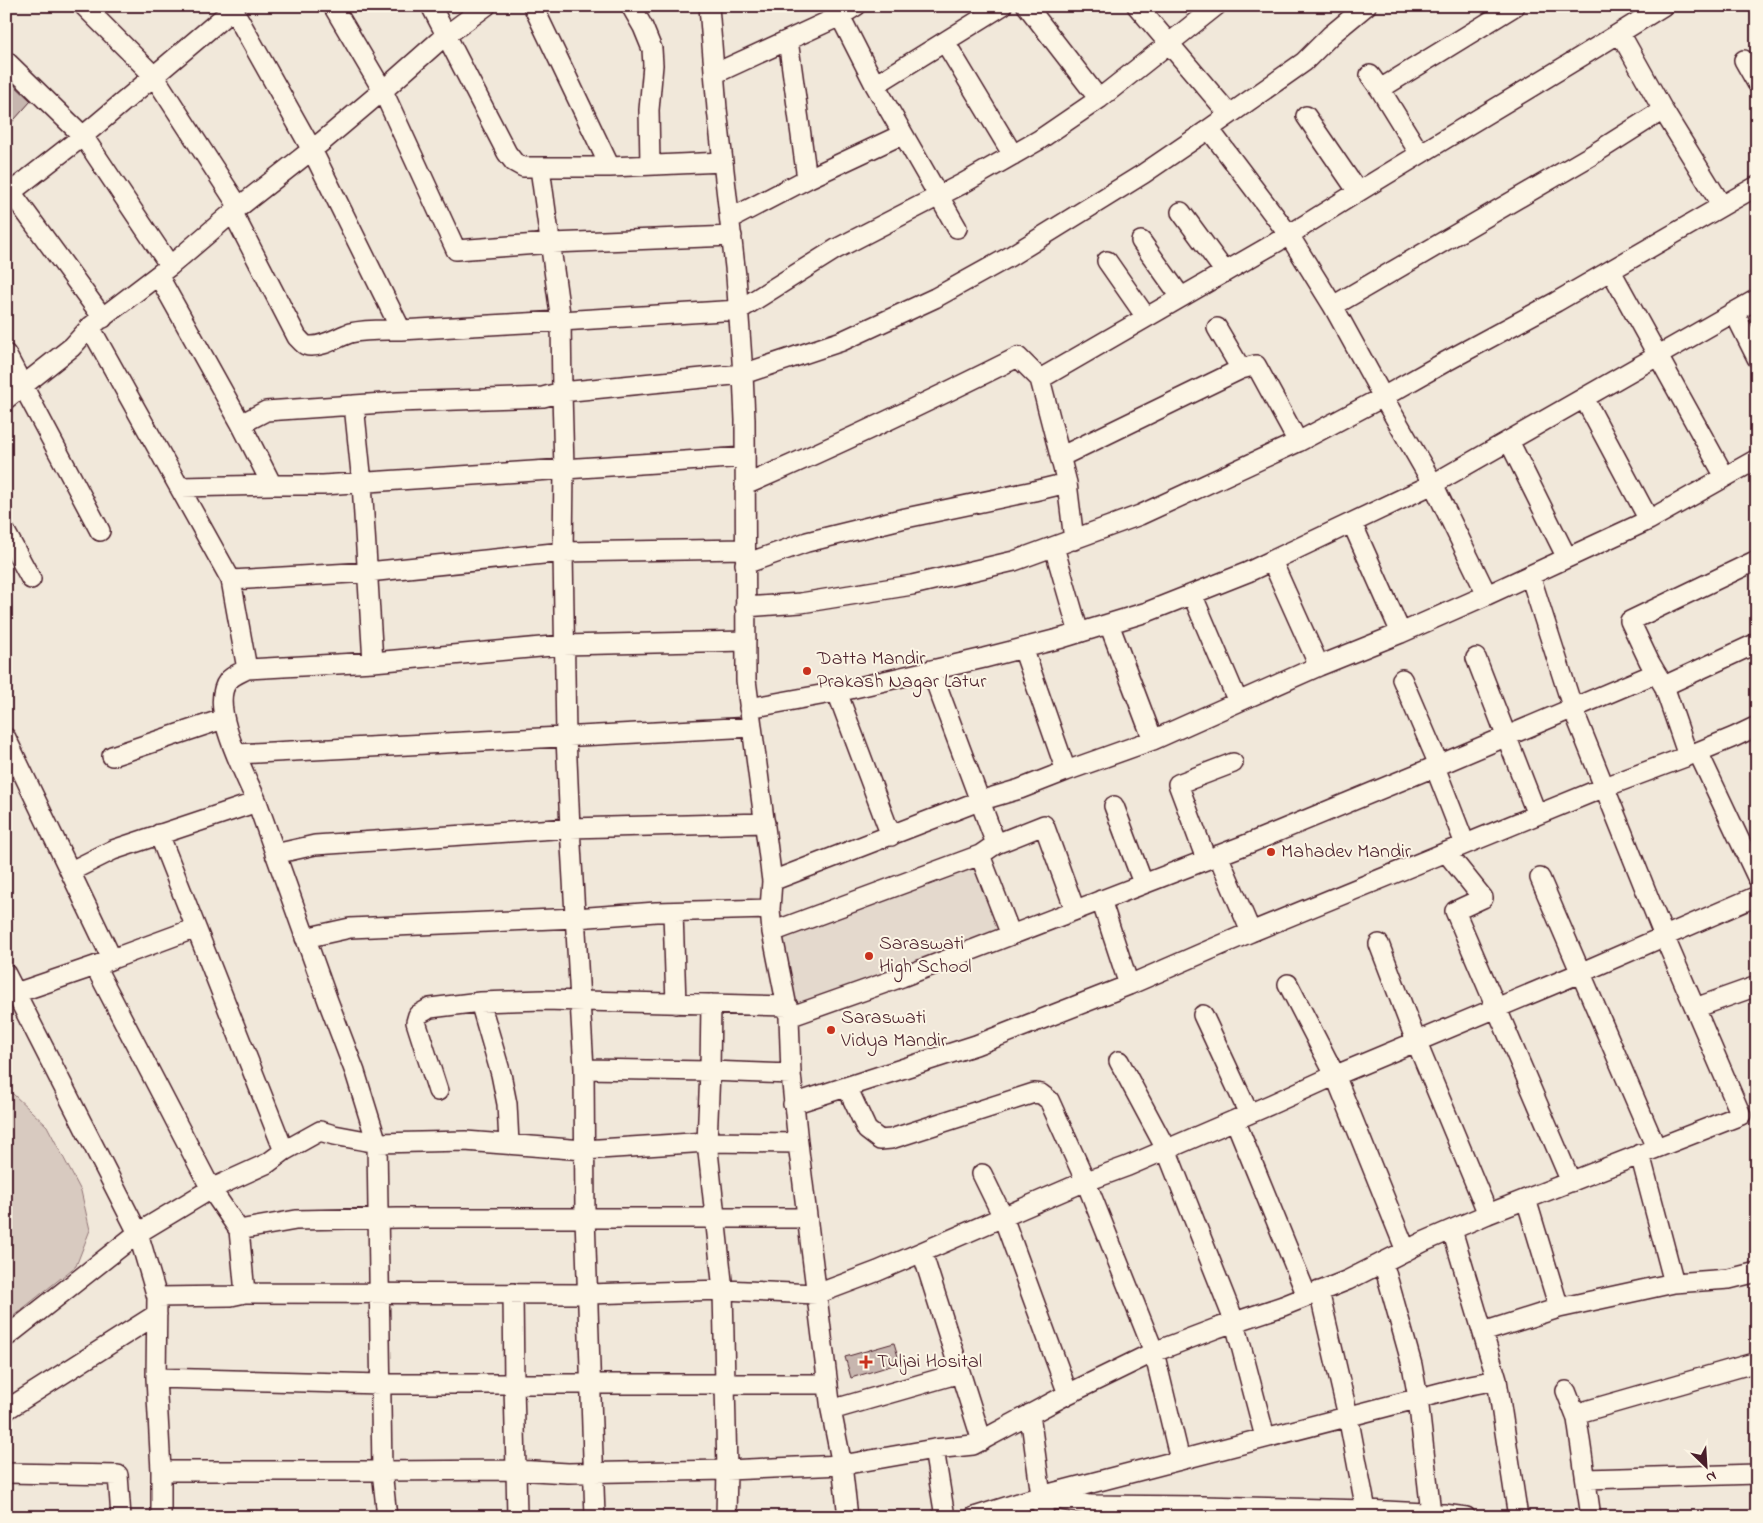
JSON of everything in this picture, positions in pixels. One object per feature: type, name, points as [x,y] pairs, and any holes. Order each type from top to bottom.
[{"type":"street","points":[[84,6],[154,76],[236,210],[297,338],[308,346],[314,346],[349,333],[368,330],[401,330],[739,310],[836,249],[939,196],[1039,140],[1099,99],[1216,6]]},
{"type":"street","points":[[333,6],[383,91],[456,250],[731,228],[807,179],[903,134]]},
{"type":"street","points":[[431,6],[507,153],[514,162],[523,168],[610,167],[723,162]]},
{"type":"street","points":[[6,399],[72,347],[97,322],[312,150],[446,35],[486,6]]},
{"type":"street","points":[[533,6],[610,167]]},
{"type":"street","points":[[631,6],[643,27],[652,49],[653,65],[649,110],[650,165]]},
{"type":"street","points":[[709,6],[714,74],[739,310],[743,374],[746,680],[772,881],[770,909],[772,932],[788,1012],[793,1104],[831,1410],[842,1465],[848,1517]]},
{"type":"street","points":[[714,74],[840,16],[856,6]]},
{"type":"street","points":[[875,85],[1002,6]]},
{"type":"street","points":[[1027,6],[1099,99]]},
{"type":"street","points":[[1137,6],[1229,114]]},
{"type":"street","points":[[241,424],[266,411],[354,405],[543,397],[562,392],[743,374],[842,341],[935,298],[1018,252],[1143,174],[1304,62],[1331,35],[1366,6]]},
{"type":"street","points":[[1420,154],[1374,82],[1515,6]]},
{"type":"street","points":[[1040,379],[1288,236],[1663,6]]},
{"type":"street","points":[[247,669],[232,580],[180,487],[97,322],[9,194],[83,136],[234,7],[312,150],[401,330]]},
{"type":"street","points":[[840,16],[875,85],[957,228]]},
{"type":"street","points":[[1620,33],[1722,206]]},
{"type":"street","points":[[788,40],[807,179]]},
{"type":"street","points":[[945,42],[1013,155]]},
{"type":"street","points":[[1744,60],[1757,83]]},
{"type":"street","points":[[6,61],[83,136],[164,270],[272,485]]},
{"type":"street","points":[[1333,306],[1592,155],[1664,110]]},
{"type":"street","points":[[1306,116],[1358,192]]},
{"type":"street","points":[[1210,129],[1288,236],[1333,306],[1433,484],[1487,595]]},
{"type":"street","points":[[540,168],[552,243],[561,321],[564,469],[563,644],[570,828],[584,1069],[585,1218],[595,1517]]},
{"type":"street","points":[[745,607],[801,602],[912,585],[1014,562],[1140,515],[1298,442],[1383,397],[1611,271],[1757,186]]},
{"type":"street","points":[[1181,212],[1225,272]]},
{"type":"street","points":[[1141,240],[1181,296]]},
{"type":"street","points":[[1107,261],[1146,317]]},
{"type":"street","points":[[1611,271],[1725,477]]},
{"type":"street","points":[[750,708],[838,692],[1023,648],[1147,612],[1192,594],[1272,561],[1433,484],[1757,299]]},
{"type":"street","points":[[1734,312],[1757,358]]},
{"type":"street","points":[[1218,328],[1241,369]]},
{"type":"street","points":[[6,354],[100,531]]},
{"type":"street","points":[[745,485],[914,409],[1018,357],[1040,379],[1067,483],[1074,540]]},
{"type":"street","points":[[1060,457],[1241,369],[1256,365],[1298,442]]},
{"type":"street","points":[[1584,398],[1649,520]]},
{"type":"street","points":[[354,405],[362,483],[374,662]]},
{"type":"street","points":[[1509,441],[1567,558]]},
{"type":"street","points":[[180,487],[362,483],[745,457]]},
{"type":"street","points":[[772,881],[979,801],[1153,740],[1319,666],[1401,633],[1487,595],[1649,520],[1757,459]]},
{"type":"street","points":[[232,580],[368,572],[563,552],[745,557],[901,519],[1034,492],[1067,483]]},
{"type":"street","points":[[1352,523],[1401,633]]},
{"type":"street","points":[[6,533],[31,579]]},
{"type":"street","points":[[1054,547],[1079,633]]},
{"type":"street","points":[[1757,560],[1630,621],[1660,680],[1693,754],[1757,877]]},
{"type":"street","points":[[1272,561],[1319,666]]},
{"type":"street","points":[[161,1470],[516,1470],[568,1473],[726,1470],[842,1465],[934,1449],[973,1445],[1068,1394],[1154,1352],[1348,1280],[1488,1214],[1749,1112],[1695,1008],[1664,936],[1573,709],[1530,575]]},
{"type":"street","points":[[1192,594],[1238,702]]},
{"type":"street","points":[[1109,624],[1153,740]]},
{"type":"street","points":[[387,1517],[382,1471],[376,1143],[355,1072],[224,719],[222,706],[226,683],[233,676],[247,669],[374,662],[563,644],[746,641]]},
{"type":"street","points":[[438,1091],[416,1022],[418,1015],[430,1008],[480,1002],[543,1000],[712,1004],[788,1012],[902,977],[1212,857],[1573,709],[1660,680],[1757,643]]},
{"type":"street","points":[[1023,648],[1066,771]]},
{"type":"street","points":[[1476,658],[1537,815]]},
{"type":"street","points":[[931,670],[996,844]]},
{"type":"street","points":[[1402,679],[1437,766],[1465,844]]},
{"type":"street","points":[[838,692],[891,836]]},
{"type":"street","points":[[112,756],[224,719]]},
{"type":"street","points":[[793,1104],[976,1045],[1129,985],[1251,932],[1604,787],[1693,754],[1757,726]]},
{"type":"street","points":[[236,754],[752,727]]},
{"type":"street","points":[[6,738],[71,871],[104,962],[211,1189],[239,1230],[245,1292]]},
{"type":"street","points":[[1233,763],[1178,784],[1212,857],[1251,932]]},
{"type":"street","points":[[71,871],[113,850],[256,802]]},
{"type":"street","points":[[1114,806],[1143,883]]},
{"type":"street","points":[[275,854],[323,844],[570,828],[765,823]]},
{"type":"street","points":[[772,932],[980,855],[996,844],[1044,825],[1075,910]]},
{"type":"street","points":[[159,834],[284,1151]]},
{"type":"street","points":[[1446,852],[1483,898],[1455,911],[1571,1182]]},
{"type":"street","points":[[980,855],[1011,935]]},
{"type":"street","points":[[1540,878],[1580,973],[1648,1151],[1674,1283]]},
{"type":"street","points":[[6,1410],[157,1306],[230,1296],[245,1292],[588,1294],[724,1290],[817,1294],[922,1252],[1242,1117],[1757,896]]},
{"type":"street","points":[[1101,900],[1129,985]]},
{"type":"street","points":[[305,938],[350,928],[770,909]]},
{"type":"street","points":[[673,912],[676,1004]]},
{"type":"street","points":[[16,993],[196,928]]},
{"type":"street","points":[[1379,944],[1416,1041],[1488,1214]]},
{"type":"street","points":[[6,974],[138,1233],[157,1306],[156,1378],[161,1470],[161,1517]]},
{"type":"street","points":[[1288,984],[1335,1076],[1406,1251]]},
{"type":"street","points":[[1695,1008],[1757,986]]},
{"type":"street","points":[[480,1002],[501,1074],[507,1104],[509,1143]]},
{"type":"street","points":[[712,1004],[707,1142],[724,1290],[726,1517]]},
{"type":"street","points":[[1203,1015],[1313,1294],[1348,1416],[1366,1510]]},
{"type":"street","points":[[1119,1061],[1166,1149],[1234,1323],[1264,1437]]},
{"type":"street","points":[[584,1069],[791,1074]]},
{"type":"street","points":[[847,1087],[866,1130],[880,1140],[891,1139],[1034,1092],[1042,1094],[1049,1100],[1086,1182],[1154,1352],[1180,1460]]},
{"type":"street","points":[[6,1337],[138,1233],[211,1189],[268,1163],[284,1151],[320,1131],[376,1143],[465,1141],[584,1150],[707,1142],[798,1143]]},
{"type":"street","points":[[982,1174],[1003,1217],[1068,1394]]},
{"type":"street","points":[[1526,1200],[1559,1308]]},
{"type":"street","points":[[239,1230],[296,1220],[378,1218],[807,1218]]},
{"type":"street","points":[[1452,1230],[1498,1380],[1518,1517]]},
{"type":"street","points":[[922,1252],[982,1441]]},
{"type":"street","points":[[1383,1262],[1412,1365],[1440,1515]]},
{"type":"street","points":[[1483,1332],[1559,1308],[1674,1283],[1729,1279],[1757,1272]]},
{"type":"street","points":[[514,1293],[517,1517]]},
{"type":"street","points":[[1575,1414],[1757,1362]]},
{"type":"street","points":[[831,1410],[960,1373]]},
{"type":"street","points":[[156,1378],[381,1384],[828,1384]]},
{"type":"street","points":[[974,1517],[1041,1496],[1264,1437],[1470,1385],[1498,1380]]},
{"type":"street","points":[[1566,1391],[1575,1414],[1591,1517]]},
{"type":"street","points":[[1030,1414],[1044,1517]]},
{"type":"street","points":[[934,1449],[945,1517]]},
{"type":"street","points":[[6,1473],[118,1475],[121,1517]]},
{"type":"street","points":[[1586,1479],[1757,1474]]},
{"type":"street","points":[[1041,1496],[1090,1505],[1366,1510],[1466,1517]]},
{"type":"shaded area","name":"Saraswati High School","points":[[980,855],[1011,935],[789,1017],[778,929]]},
{"type":"shaded area","points":[[6,1091],[13,1094],[47,1126],[81,1191],[90,1230],[76,1266],[6,1322]]},
{"type":"building","points":[[6,77],[31,101],[6,129]]},
{"type":"building","points":[[894,1343],[900,1363],[851,1378],[845,1357]]},
{"type":"place","name":"Datta Mandir Prakash Nagar Latur","points":[[807,671]]},
{"type":"place","name":"Mahadev Mandir","points":[[1271,852]]},
{"type":"place","name":"Saraswati High School","points":[[869,956]]},
{"type":"place","name":"Saraswati Vidya Mandir","points":[[831,1030]]},
{"type":"place","name":"Tuljai Hosital","points":[[866,1362]]}]
